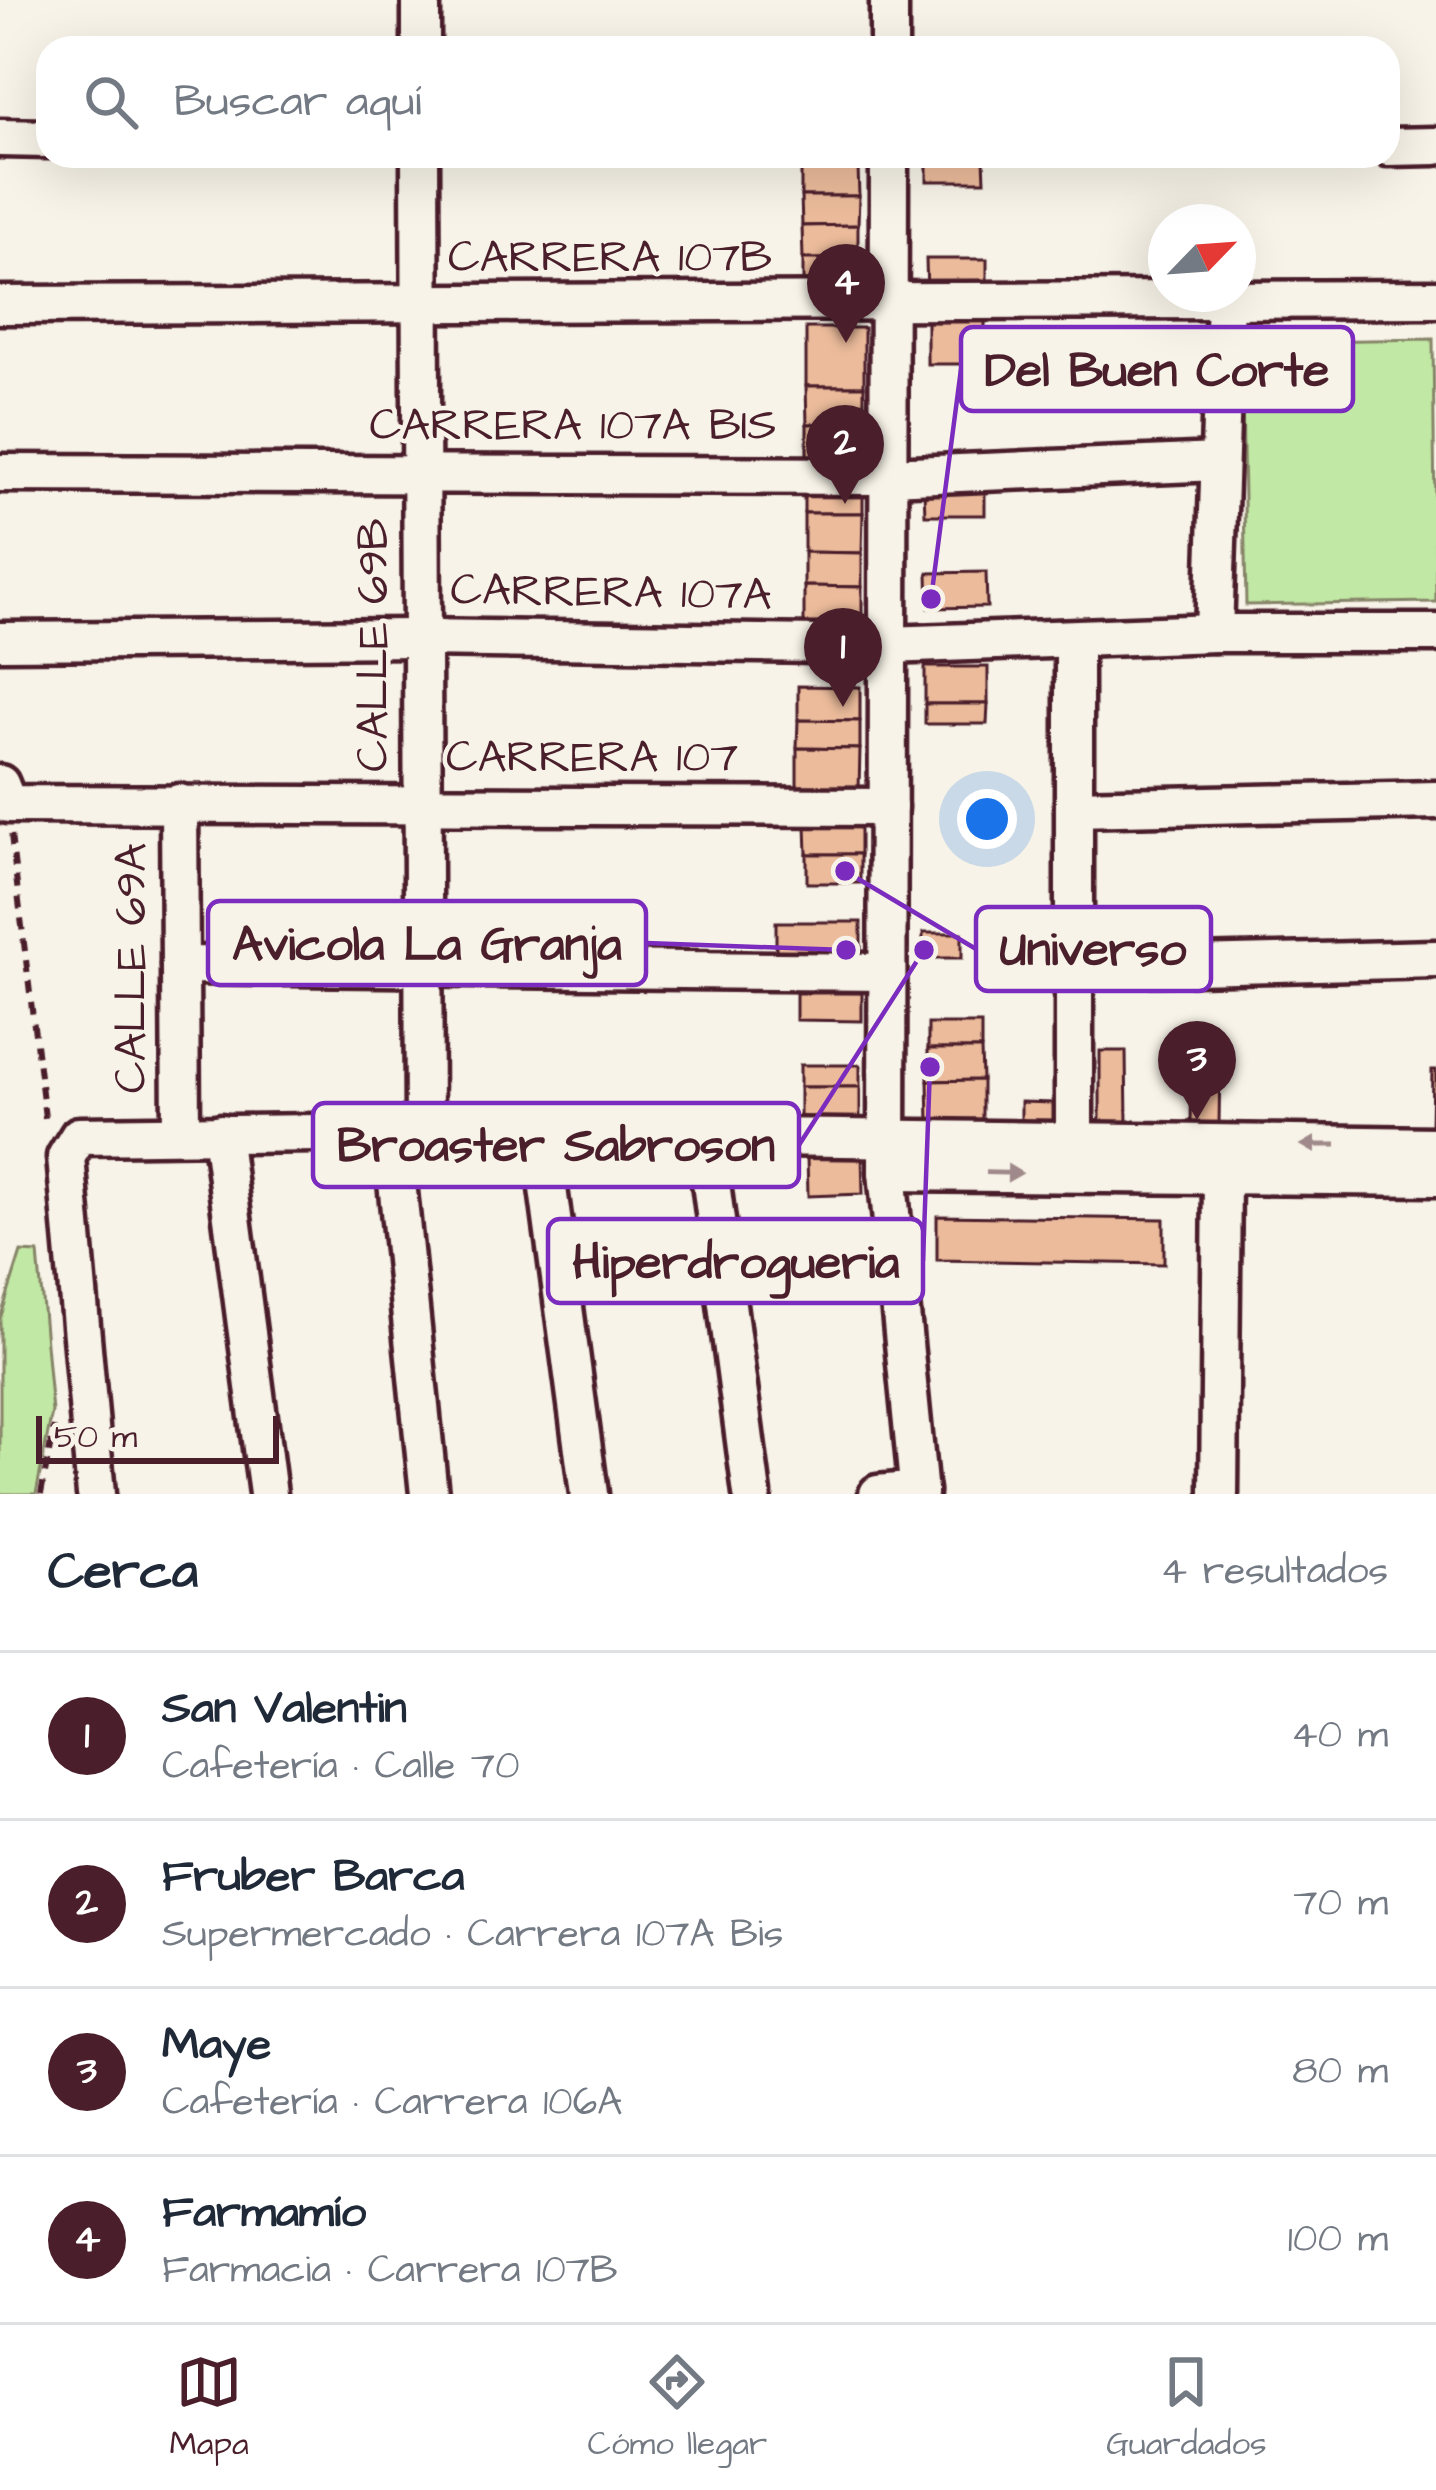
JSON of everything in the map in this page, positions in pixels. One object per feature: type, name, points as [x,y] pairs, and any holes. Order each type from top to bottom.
[{"type":"street","points":[[421,36],[422,0]]},
{"type":"street","points":[[889,0],[889,36]]},
{"type":"street","points":[[0,139],[36,139]]},
{"type":"street","points":[[1400,147],[1436,146]]},
{"type":"street","name":"CALLE 69B","points":[[420,168],[422,964],[408,1133],[429,1494]]},
{"type":"street","points":[[878,1494],[919,1492],[887,1157],[889,168]]},
{"type":"street","name":"CARRERA 107B","points":[[1256,300],[1436,299]]},
{"type":"street","name":"CARRERA 107B","points":[[0,305],[1148,301]]},
{"type":"street","points":[[1214,633],[1224,312]]},
{"type":"street","name":"CARRERA 107A BIS","points":[[0,473],[888,476],[1218,462]]},
{"type":"street","name":"CARRERA 107A","points":[[0,641],[419,638],[888,645],[1214,633],[1436,633]]},
{"type":"street","points":[[1074,639],[1074,1144]]},
{"type":"street","name":"CARRERA 107","points":[[4,794],[179,803],[888,807]]},
{"type":"street","points":[[1074,808],[1436,800]]},
{"type":"street","name":"CALLE 69A","points":[[179,803],[181,1132]]},
{"type":"street","points":[[1074,968],[1436,959]]},
{"type":"street","points":[[180,964],[887,972]]},
{"type":"street","points":[[221,1133],[268,1494]]},
{"type":"street","points":[[97,1494],[66,1149],[89,1134],[705,1137],[887,1157],[1222,1175],[1436,1177]]},
{"type":"street","points":[[542,1136],[589,1494]]},
{"type":"street","points":[[705,1137],[752,1494]]},
{"type":"street","points":[[887,1157],[1074,1144],[1436,1146]]},
{"type":"street","points":[[1219,1494],[1222,1175]]},
{"type":"green space","points":[[1433,339],[1436,602],[1246,605],[1241,342]]},
{"type":"green space","points":[[21,1252],[38,1253],[52,1412],[36,1494],[0,1494],[0,1319]]},
{"type":"building","points":[[801,168],[858,168],[859,196],[801,196]]},
{"type":"building","points":[[927,168],[984,168],[985,181],[927,181]]},
{"type":"building","points":[[801,196],[859,196],[858,225],[802,226]]},
{"type":"building","points":[[858,225],[858,259],[803,259],[802,226]]},
{"type":"building","points":[[803,259],[858,259],[859,292],[803,292]]},
{"type":"building","points":[[926,259],[987,259],[987,293],[927,293]]},
{"type":"building","points":[[927,320],[985,320],[985,364],[927,364]]},
{"type":"building","points":[[806,328],[864,328],[864,386],[806,386]]},
{"type":"building","points":[[806,386],[864,386],[864,423],[807,424]]},
{"type":"building","points":[[864,423],[865,457],[807,457],[807,424]]},
{"type":"building","points":[[804,487],[863,488],[863,513],[804,513]]},
{"type":"building","points":[[985,490],[985,515],[925,515],[924,491]]},
{"type":"building","points":[[804,513],[863,513],[862,553],[804,552]]},
{"type":"building","points":[[804,552],[862,553],[862,587],[804,586]]},
{"type":"building","points":[[986,572],[987,607],[929,608],[928,573]]},
{"type":"building","points":[[804,586],[862,587],[862,625],[804,625]]},
{"type":"building","points":[[925,667],[988,667],[988,704],[925,704]]},
{"type":"building","points":[[798,686],[860,687],[860,721],[798,720]]},
{"type":"building","points":[[925,704],[988,704],[987,724],[925,724]]},
{"type":"building","points":[[798,720],[860,721],[860,749],[797,748]]},
{"type":"building","points":[[797,748],[860,749],[859,790],[797,790]]},
{"type":"building","points":[[806,825],[860,825],[860,854],[807,854]]},
{"type":"building","points":[[807,854],[860,854],[860,883],[807,883]]},
{"type":"building","points":[[776,922],[861,922],[861,956],[776,955]]},
{"type":"building","points":[[923,933],[962,933],[962,958],[923,958]]},
{"type":"building","points":[[796,993],[862,993],[862,1021],[796,1020]]},
{"type":"building","points":[[928,1024],[981,1024],[981,1049],[928,1049]]},
{"type":"building","points":[[928,1049],[981,1049],[982,1080],[928,1081]]},
{"type":"building","points":[[1100,1051],[1126,1051],[1127,1123],[1100,1123]]},
{"type":"building","points":[[1192,1057],[1220,1058],[1219,1125],[1191,1125]]},
{"type":"building","points":[[800,1065],[860,1065],[860,1087],[800,1087]]},
{"type":"building","points":[[1432,1070],[1436,1070],[1436,1129],[1431,1128]]},
{"type":"building","points":[[982,1080],[982,1124],[929,1124],[928,1081]]},
{"type":"building","points":[[800,1087],[860,1087],[860,1124],[800,1124]]},
{"type":"building","points":[[1021,1102],[1054,1103],[1053,1128],[1021,1127]]},
{"type":"building","points":[[862,1155],[863,1194],[808,1196],[807,1157]]},
{"type":"building","points":[[937,1216],[1164,1219],[1164,1264],[937,1260]]},
{"type":"place","name":"Farmamío","points":[[846,343]]},
{"type":"place","name":"Fruber Barca","points":[[845,504]]},
{"type":"place","name":"Del Buen Corte","points":[[931,599]]},
{"type":"place","name":"San Valentin","points":[[843,707]]},
{"type":"place","name":"Universo","points":[[845,871]]},
{"type":"place","name":"Avicola La Granja","points":[[846,950]]},
{"type":"place","name":"Broaster Sabroson","points":[[924,950]]},
{"type":"place","name":"Hiperdrogueria","points":[[930,1067]]},
{"type":"place","name":"Maye","points":[[1197,1120]]}]
